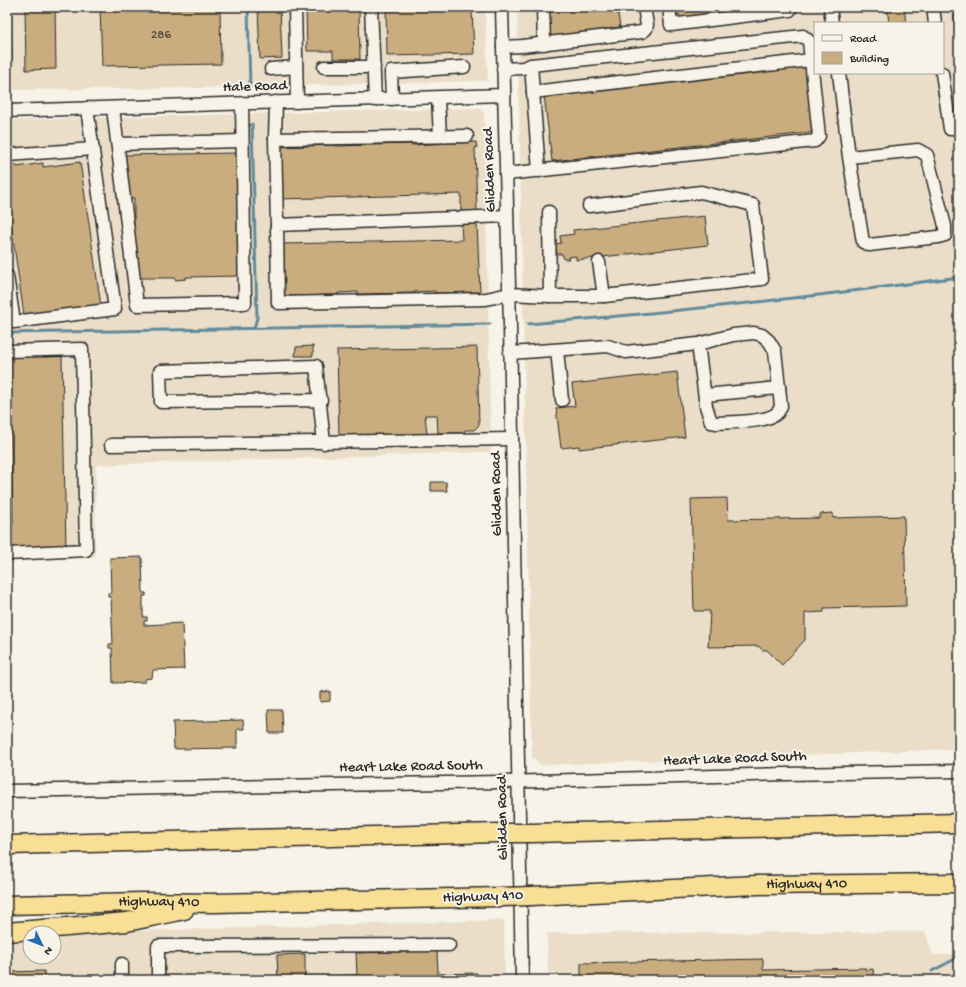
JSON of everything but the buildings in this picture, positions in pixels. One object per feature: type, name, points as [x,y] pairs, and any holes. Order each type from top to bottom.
[{"type":"highway","points":[[7,845],[959,823]]},
{"type":"highway","name":"Highway 410","points":[[7,904],[142,902],[214,903],[502,897],[756,886],[959,882]]},
{"type":"highway","points":[[7,932],[128,922],[214,903]]},
{"type":"street","points":[[295,7],[297,102]]},
{"type":"street","points":[[371,7],[375,100]]},
{"type":"street","name":"Glidden Road","points":[[502,7],[522,980]]},
{"type":"street","points":[[543,7],[544,44]]},
{"type":"street","points":[[503,47],[544,44],[642,32],[646,29],[647,25],[644,7]]},
{"type":"street","points":[[669,7],[671,25],[729,12],[790,10],[789,7]]},
{"type":"street","points":[[830,7],[832,22]]},
{"type":"street","points":[[933,7],[936,22]]},
{"type":"street","points":[[503,69],[803,36],[809,41],[819,136],[815,141],[506,174]]},
{"type":"street","points":[[533,92],[811,60]]},
{"type":"street","points":[[531,65],[539,171]]},
{"type":"street","points":[[271,69],[296,67]]},
{"type":"street","points":[[324,67],[374,67]]},
{"type":"street","points":[[392,99],[391,72],[464,67]]},
{"type":"street","points":[[839,74],[849,157],[863,242],[869,244],[938,238],[944,235],[945,226],[926,155],[918,150],[849,157]]},
{"type":"street","points":[[942,74],[950,129]]},
{"type":"street","name":"Hale Road","points":[[7,111],[504,95]]},
{"type":"street","points":[[438,98],[440,136]]},
{"type":"street","points":[[276,102],[275,139],[278,303],[486,300],[509,294],[604,296],[762,279],[753,205],[701,192],[589,206]]},
{"type":"street","points":[[114,108],[137,305],[245,303],[242,104]]},
{"type":"street","points":[[7,276],[14,322],[115,309],[87,108]]},
{"type":"street","points":[[275,139],[467,136]]},
{"type":"street","points":[[118,144],[242,141]]},
{"type":"street","points":[[7,155],[93,149]]},
{"type":"street","points":[[549,212],[550,296]]},
{"type":"street","points":[[277,225],[507,216]]},
{"type":"street","points":[[599,262],[604,296]]},
{"type":"street","points":[[510,353],[608,346],[626,352],[698,344],[733,335],[754,333],[762,335],[769,341],[775,351],[781,406],[779,412],[764,419],[717,423],[711,422],[705,395],[698,344]]},
{"type":"street","points":[[7,351],[82,349],[86,550],[7,554]]},
{"type":"street","points":[[556,350],[562,400]]},
{"type":"street","points":[[320,400],[161,402],[160,371],[316,366],[320,400],[324,443]]},
{"type":"street","points":[[705,395],[779,388]]},
{"type":"street","points":[[111,445],[512,439]]},
{"type":"street","name":"Heart Lake Road South","points":[[7,791],[519,781],[959,770]]},
{"type":"street","points":[[158,980],[158,946],[449,945]]},
{"type":"street","points":[[122,964],[122,980]]},
{"type":"shaded area","points":[[7,7],[485,7],[488,81],[195,88],[7,90]]},
{"type":"shaded area","points":[[517,7],[959,7],[959,749],[541,765],[532,757]]},
{"type":"shaded area","points":[[479,108],[484,112],[491,452],[96,465],[95,558],[7,560],[7,120]]},
{"type":"shaded area","points":[[504,920],[505,980],[7,980],[7,943],[22,942],[22,965],[62,965],[62,938],[135,931]]},
{"type":"shaded area","points":[[925,932],[933,955],[959,954],[959,980],[548,980],[547,933]]},
{"type":"waterway","points":[[248,7],[250,89]]},
{"type":"waterway","points":[[953,7],[959,46]]},
{"type":"waterway","points":[[252,124],[257,318],[254,328]]},
{"type":"waterway","points":[[528,324],[744,304],[959,277]]},
{"type":"waterway","points":[[7,333],[490,324]]},
{"type":"waterway","points":[[932,971],[959,957]]}]
